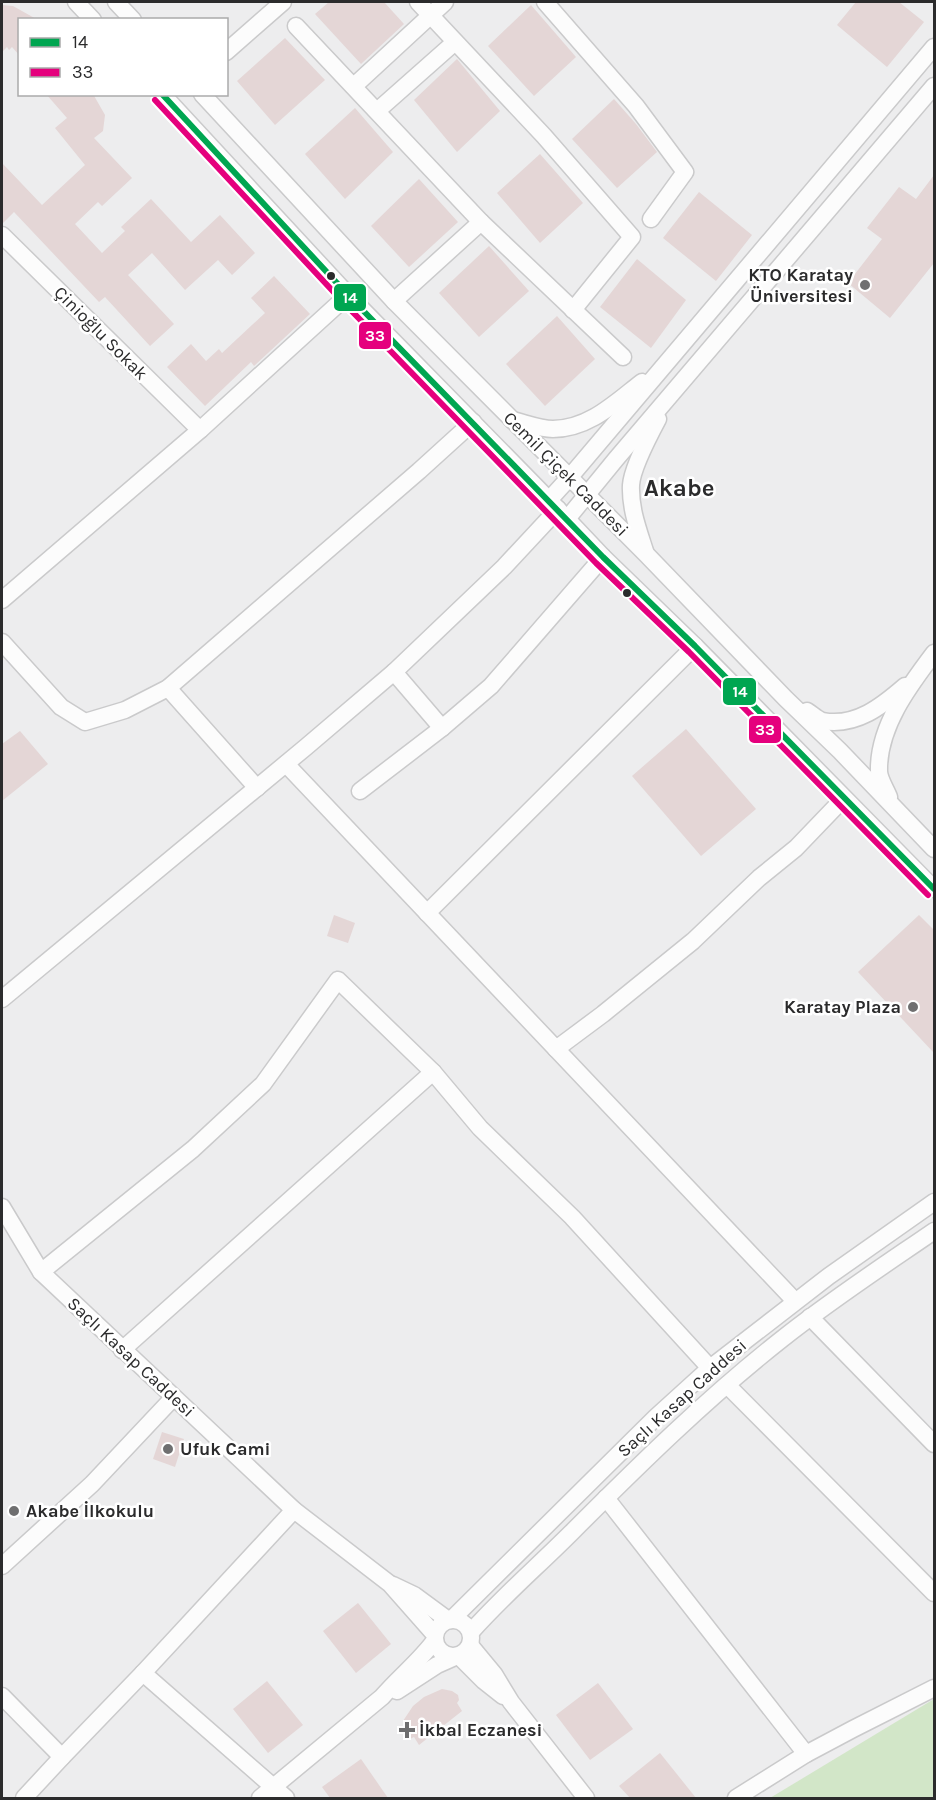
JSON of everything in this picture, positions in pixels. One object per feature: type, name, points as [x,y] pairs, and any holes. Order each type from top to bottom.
[{"type":"street","points":[[76,2],[91,18]]},
{"type":"street","points":[[116,2],[131,18]]},
{"type":"street","points":[[228,50],[283,2]]},
{"type":"street","points":[[418,2],[544,136],[632,237],[573,310]]},
{"type":"street","points":[[354,86],[445,2]]},
{"type":"street","points":[[545,2],[636,106],[685,172],[651,219]]},
{"type":"street","points":[[296,26],[481,222],[624,357]]},
{"type":"street","points":[[377,111],[455,42]]},
{"type":"street","points":[[558,509],[569,478],[934,47]]},
{"type":"street","points":[[2,999],[394,672],[504,567],[558,509],[586,494],[934,86]]},
{"type":"street","name":"Cemil Çiçek Caddesi","points":[[164,96],[348,295],[603,557],[695,646],[934,889]]},
{"type":"street","name":"Cemil Çiçek Caddesi","points":[[204,96],[394,301],[646,554],[934,849]]},
{"type":"street","points":[[394,301],[481,222]]},
{"type":"street","name":"Çinioğlu Sokak","points":[[2,235],[200,430]]},
{"type":"street","points":[[2,600],[200,430],[348,295]]},
{"type":"street","points":[[511,419],[552,429],[574,426],[594,418],[667,364]]},
{"type":"street","points":[[646,554],[633,513],[631,483],[645,443],[673,392]]},
{"type":"street","points":[[2,642],[61,707],[85,722],[125,710],[168,688],[473,422]]},
{"type":"street","points":[[360,791],[442,728],[491,686],[603,557]]},
{"type":"street","points":[[427,913],[695,646]]},
{"type":"street","points":[[892,807],[879,773],[883,740],[898,706],[934,653]]},
{"type":"street","points":[[394,672],[442,728]]},
{"type":"street","points":[[786,699],[822,721],[855,720],[887,701],[917,675]]},
{"type":"street","points":[[168,688],[257,788]]},
{"type":"street","points":[[286,764],[795,1301]]},
{"type":"street","points":[[556,1049],[693,941],[759,878],[795,848],[844,798]]},
{"type":"street","points":[[41,1272],[193,1149],[263,1084],[338,980],[433,1072],[480,1128],[572,1217],[710,1368]]},
{"type":"street","points":[[122,1350],[433,1072]]},
{"type":"street","name":"Saçlı Kasap Caddesi","points":[[390,1584],[414,1595],[450,1620],[656,1417],[710,1368],[857,1255],[934,1202]]},
{"type":"street","name":"Saçlı Kasap Caddesi","points":[[2,1207],[41,1272],[294,1510],[390,1584],[435,1638]]},
{"type":"street","name":"Saçlı Kasap Caddesi","points":[[382,1697],[399,1689],[464,1647],[606,1498],[677,1429],[727,1385],[810,1317],[934,1231]]},
{"type":"street","points":[[810,1317],[934,1444]]},
{"type":"street","points":[[727,1385],[934,1593]]},
{"type":"street","points":[[2,1566],[92,1484],[173,1398]]},
{"type":"street","points":[[606,1498],[806,1754]]},
{"type":"street","points":[[24,1798],[294,1510]]},
{"type":"street","points":[[260,1798],[280,1793],[422,1657],[441,1624],[450,1620],[463,1623],[464,1647],[494,1674],[511,1702],[586,1798]]},
{"type":"street","points":[[435,1638],[437,1647],[443,1654],[464,1647]]},
{"type":"street","points":[[143,1673],[280,1793]]},
{"type":"street","points":[[736,1798],[806,1754],[934,1688]]},
{"type":"street","points":[[2,1696],[62,1757]]},
{"type":"green space","points":[[934,1699],[934,1798],[770,1798]]},
{"type":"building","points":[[329,2],[384,2],[404,24],[361,64],[315,14]]},
{"type":"building","points":[[856,2],[899,2],[924,22],[887,67],[837,25]]},
{"type":"building","points":[[2,5],[13,6],[34,18],[18,18],[18,54],[12,47],[9,50],[7,47],[2,52]]},
{"type":"building","points":[[531,5],[576,57],[534,96],[488,46]]},
{"type":"building","points":[[285,38],[325,80],[275,125],[237,81]]},
{"type":"building","points":[[457,59],[500,111],[457,152],[414,100]]},
{"type":"building","points":[[48,96],[94,96],[105,115],[103,131],[94,138],[132,178],[102,206],[98,202],[75,224],[102,253],[125,231],[121,227],[151,199],[191,242],[220,215],[255,253],[232,275],[218,260],[185,290],[152,253],[128,275],[174,324],[150,346],[105,297],[99,302],[14,212],[2,224],[2,163],[42,205],[85,165],[55,128],[67,118]]},
{"type":"building","points":[[614,99],[657,152],[617,188],[572,139]]},
{"type":"building","points":[[355,108],[393,152],[345,199],[305,154]]},
{"type":"building","points":[[540,154],[583,203],[540,243],[497,193]]},
{"type":"building","points":[[934,175],[934,263],[890,318],[848,283],[882,239],[867,228],[899,187],[916,199]]},
{"type":"building","points":[[419,179],[458,222],[409,267],[371,226]]},
{"type":"building","points":[[699,192],[752,235],[716,281],[663,238]]},
{"type":"building","points":[[489,246],[529,291],[479,337],[439,293]]},
{"type":"building","points":[[637,259],[686,300],[651,348],[600,307]]},
{"type":"building","points":[[274,276],[310,314],[254,366],[251,362],[205,406],[167,367],[191,344],[206,361],[219,349],[222,353],[265,313],[251,298]]},
{"type":"building","points":[[557,316],[595,359],[545,406],[506,364]]},
{"type":"building","points":[[686,729],[756,809],[701,856],[632,776]]},
{"type":"building","points":[[20,731],[48,764],[2,801],[2,744]]},
{"type":"building","points":[[334,915],[355,923],[348,943],[327,936]]},
{"type":"building","name":"Karatay Plaza","points":[[919,915],[934,930],[934,1053],[858,972]]},
{"type":"building","name":"Ufuk Cami","points":[[162,1432],[184,1439],[175,1467],[153,1459]]},
{"type":"building","points":[[358,1603],[391,1644],[356,1673],[323,1631]]},
{"type":"building","points":[[267,1681],[303,1725],[268,1753],[233,1709]]},
{"type":"building","points":[[598,1683],[633,1729],[590,1760],[556,1715]]},
{"type":"building","points":[[442,1689],[458,1695],[457,1703],[462,1711],[419,1745],[414,1737],[410,1739],[404,1737],[403,1721],[413,1706],[424,1697]]},
{"type":"building","points":[[660,1753],[696,1798],[630,1798],[619,1786]]},
{"type":"building","points":[[361,1759],[388,1798],[330,1798],[322,1787]]},
{"type":"transit line","name":"14","points":[[164,96],[348,295],[603,557],[695,646],[934,889]]},
{"type":"transit line","name":"33","points":[[155,100],[342,301],[596,563],[689,652],[928,895]]},
{"type":"place","name":"KTO Karatay Üniversitesi","points":[[865,285]]},
{"type":"place","name":"Karatay Plaza","points":[[913,1007]]},
{"type":"place","name":"Ufuk Cami","points":[[168,1449]]},
{"type":"place","name":"Akabe İlkokulu","points":[[14,1511]]},
{"type":"place","name":"İkbal Eczanesi","points":[[407,1730]]},
{"type":"district","name":"Akabe","points":[[679,488]]}]
